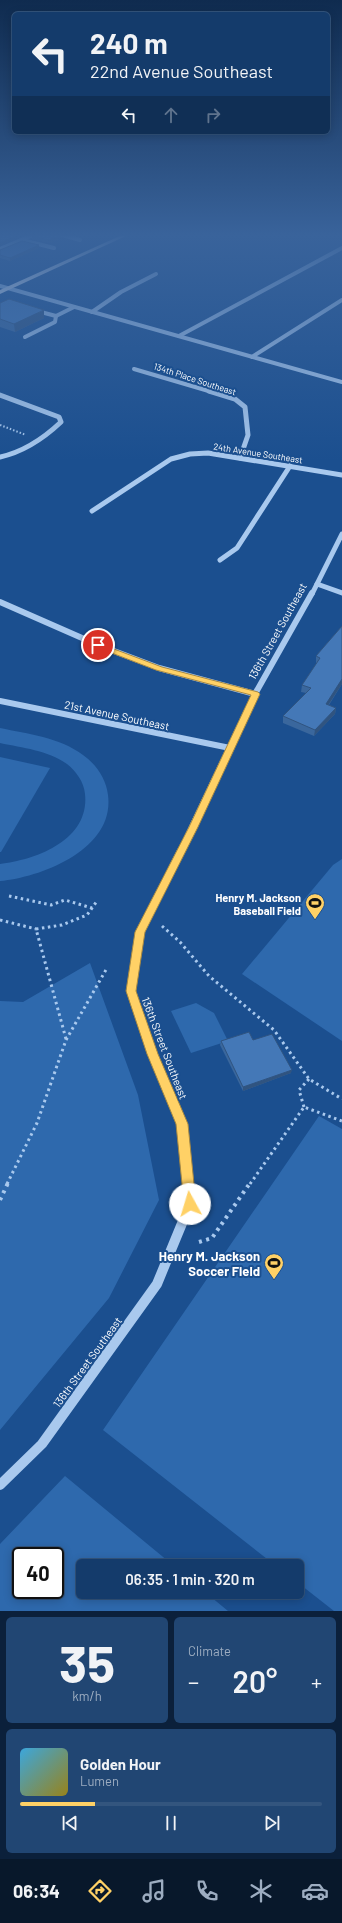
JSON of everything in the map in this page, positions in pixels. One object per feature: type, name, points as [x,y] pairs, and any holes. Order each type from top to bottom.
[{"type":"street","points":[[34,310],[56,316],[68,310]]},
{"type":"street","points":[[85,310],[342,382]]},
{"type":"street","points":[[179,336],[227,310]]},
{"type":"street","points":[[252,357],[326,310]]},
{"type":"street","points":[[25,337],[55,322],[56,316]]},
{"type":"street","name":"134th Place Southeast","points":[[134,369],[235,399],[245,407],[248,435],[240,458]]},
{"type":"street","points":[[0,395],[50,412],[59,417],[61,422],[54,429],[37,439],[7,456],[0,457]]},
{"type":"street","name":"24th Avenue Southeast","points":[[92,511],[171,459],[190,454],[208,453],[342,475]]},
{"type":"street","points":[[220,560],[237,548],[290,466]]},
{"type":"street","name":"136th Street Southeast","points":[[0,1485],[42,1444],[157,1284],[190,1204],[182,1124],[153,1054],[131,991],[140,932],[193,827],[256,694],[317,584],[342,534]]},
{"type":"street","points":[[317,584],[342,593]]},
{"type":"street","points":[[0,602],[98,645],[159,668],[256,694]]},
{"type":"street","name":"21st Avenue Southeast","points":[[0,701],[230,748]]},
{"type":"path","points":[[0,425],[37,439]]},
{"type":"path","points":[[9,896],[51,905],[65,900],[92,908]]},
{"type":"path","points":[[0,920],[36,929],[62,925],[87,915],[98,901]]},
{"type":"path","points":[[162,926],[180,942],[209,976],[274,1030],[309,1079],[342,1099]]},
{"type":"path","points":[[36,929],[66,1040]]},
{"type":"path","points":[[0,1200],[37,1123],[66,1040],[107,968]]},
{"type":"path","points":[[304,1107],[299,1090],[309,1079]]},
{"type":"path","points":[[304,1107],[342,1121]]},
{"type":"path","points":[[199,1242],[212,1238],[304,1107]]},
{"type":"shaded area","points":[[0,728],[54,740],[74,749],[88,759],[97,768],[103,778],[108,795],[107,814],[100,831],[88,845],[72,857],[54,866],[36,873],[0,881],[0,864],[29,858],[44,852],[58,845],[70,835],[79,824],[84,810],[85,794],[79,777],[67,764],[59,759],[43,753],[0,743]]},
{"type":"shaded area","points":[[0,757],[50,768],[1,852],[0,852]]},
{"type":"shaded area","name":"Henry M. Jackson Baseball Field","points":[[342,859],[342,1041],[242,974],[333,865]]},
{"type":"shaded area","points":[[90,963],[138,1095],[159,1200],[109,1298],[0,1430],[0,1001],[23,1002]]},
{"type":"shaded area","points":[[196,1003],[214,1013],[228,1041],[191,1053],[171,1011]]},
{"type":"shaded area","name":"Henry M. Jackson Soccer Field","points":[[319,1116],[342,1129],[342,1611],[334,1611],[304,1587],[304,1559],[267,1559],[103,1430]]},
{"type":"shaded area","points":[[65,1476],[166,1559],[76,1559],[76,1599],[213,1599],[228,1611],[0,1611],[0,1544]]},
{"type":"building","points":[[0,310],[44,310],[14,324],[0,319]]},
{"type":"building","points":[[342,626],[342,679],[326,704],[336,708],[315,730],[283,716],[311,688],[302,685],[320,658],[316,656]]},
{"type":"building","points":[[249,1032],[253,1040],[272,1034],[292,1070],[243,1087],[221,1041]]},
{"type":"place","name":"Henry M. Jackson Baseball Field","points":[[315,920]]},
{"type":"place","name":"Henry M. Jackson Soccer Field","points":[[274,1280]]},
{"type":"route","points":[[98,645],[159,668],[256,694],[193,827],[140,932],[131,991],[153,1054],[182,1124],[190,1204]]}]
